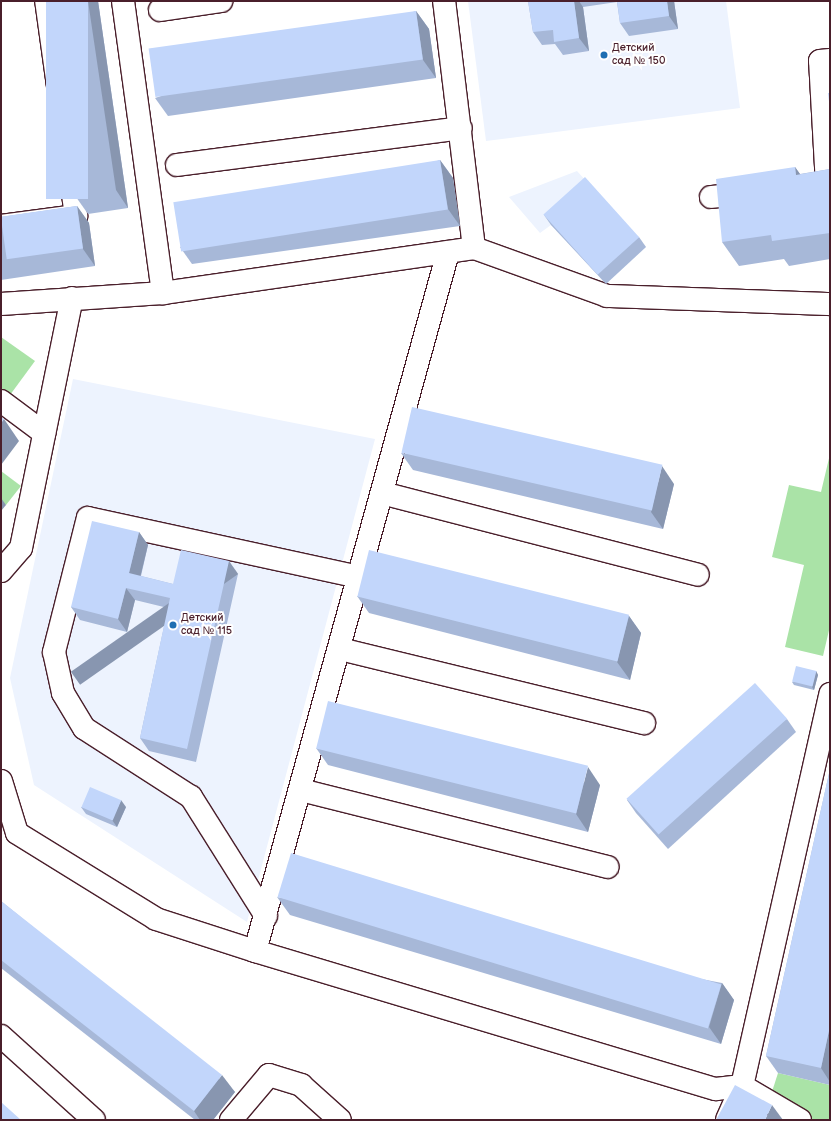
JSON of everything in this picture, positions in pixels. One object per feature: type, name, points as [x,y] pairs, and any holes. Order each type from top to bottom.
[{"type":"lane","points":[[1,226],[76,216],[46,1]]},
{"type":"lane","points":[[123,1],[164,293]]},
{"type":"lane","points":[[160,10],[220,1]]},
{"type":"lane","points":[[444,1],[461,128],[474,248]]},
{"type":"lane","points":[[788,189],[827,185],[820,61],[830,60]]},
{"type":"lane","points":[[177,165],[461,128]]},
{"type":"lane","points":[[711,196],[765,191]]},
{"type":"lane","points":[[1,304],[72,298],[164,293],[474,248],[607,296],[830,304]]},
{"type":"lane","points":[[255,951],[340,649],[448,252]]},
{"type":"lane","points":[[1,571],[21,548],[72,298]]},
{"type":"lane","points":[[1,402],[44,433]]},
{"type":"lane","points":[[382,493],[698,575]]},
{"type":"lane","points":[[266,916],[190,797],[84,728],[63,693],[54,652],[88,518],[359,577]]},
{"type":"lane","points":[[340,649],[644,723]]},
{"type":"lane","points":[[727,1120],[742,1086],[830,694]]},
{"type":"lane","points":[[1,781],[17,833],[156,918],[255,951],[716,1089],[742,1086],[800,1120]]},
{"type":"lane","points":[[301,790],[607,867]]},
{"type":"lane","points":[[1,1036],[94,1120]]},
{"type":"lane","points":[[231,1120],[269,1075],[301,1085],[340,1120]]},
{"type":"shaded area","name":"Детский сад № 150","points":[[468,1],[726,1],[740,108],[486,141]]},
{"type":"shaded area","points":[[577,171],[646,247],[606,284],[551,225],[540,233],[509,197]]},
{"type":"shaded area","name":"Детский сад № 115","points":[[73,379],[375,439],[247,922],[34,785],[10,678]]},
{"type":"green space","points":[[1,337],[35,361],[10,395],[1,388]]},
{"type":"green space","points":[[830,454],[830,626],[823,656],[785,647],[804,565],[772,557],[789,485],[821,492]]},
{"type":"green space","points":[[1,471],[21,486],[6,505],[1,501]]},
{"type":"green space","points":[[778,1073],[830,1085],[830,1120],[814,1120],[770,1098]]},
{"type":"building","points":[[46,1],[88,1],[88,199],[46,199]]},
{"type":"building","points":[[528,1],[574,1],[579,38],[554,42],[553,30],[533,32]]},
{"type":"building","points":[[617,1],[667,1],[669,16],[620,23]]},
{"type":"building","points":[[416,11],[423,60],[155,97],[149,49]]},
{"type":"building","points":[[828,93],[830,93],[830,110]]},
{"type":"building","points":[[440,160],[448,209],[181,252],[173,202]]},
{"type":"building","points":[[795,167],[796,175],[830,169],[830,233],[772,241],[771,235],[722,242],[716,179]]},
{"type":"building","points":[[585,177],[639,237],[598,275],[543,214]]},
{"type":"building","points":[[77,206],[83,249],[7,259],[1,217]]},
{"type":"building","points":[[412,407],[662,465],[652,511],[401,453]]},
{"type":"building","points":[[92,521],[139,532],[129,573],[173,584],[181,550],[229,561],[187,749],[140,738],[170,598],[126,588],[118,619],[71,607]]},
{"type":"building","points":[[369,550],[629,615],[617,661],[357,597]]},
{"type":"building","points":[[796,666],[816,671],[813,687],[792,682]]},
{"type":"building","points":[[755,683],[787,719],[659,834],[626,799]]},
{"type":"building","points":[[328,701],[588,766],[576,813],[316,749]]},
{"type":"building","points":[[830,769],[830,1026],[821,1068],[766,1056]]},
{"type":"building","points":[[90,787],[121,800],[113,821],[81,807]]},
{"type":"building","points":[[291,853],[721,985],[708,1029],[278,897]]},
{"type":"building","points":[[1,901],[222,1075],[194,1111],[1,960]]},
{"type":"building","points":[[735,1085],[772,1105],[765,1120],[716,1120]]},
{"type":"building","points":[[1,1102],[21,1120],[1,1120]]},
{"type":"place","name":"Детский сад № 150","points":[[604,55]]},
{"type":"place","name":"Детский сад № 115","points":[[173,625]]}]
